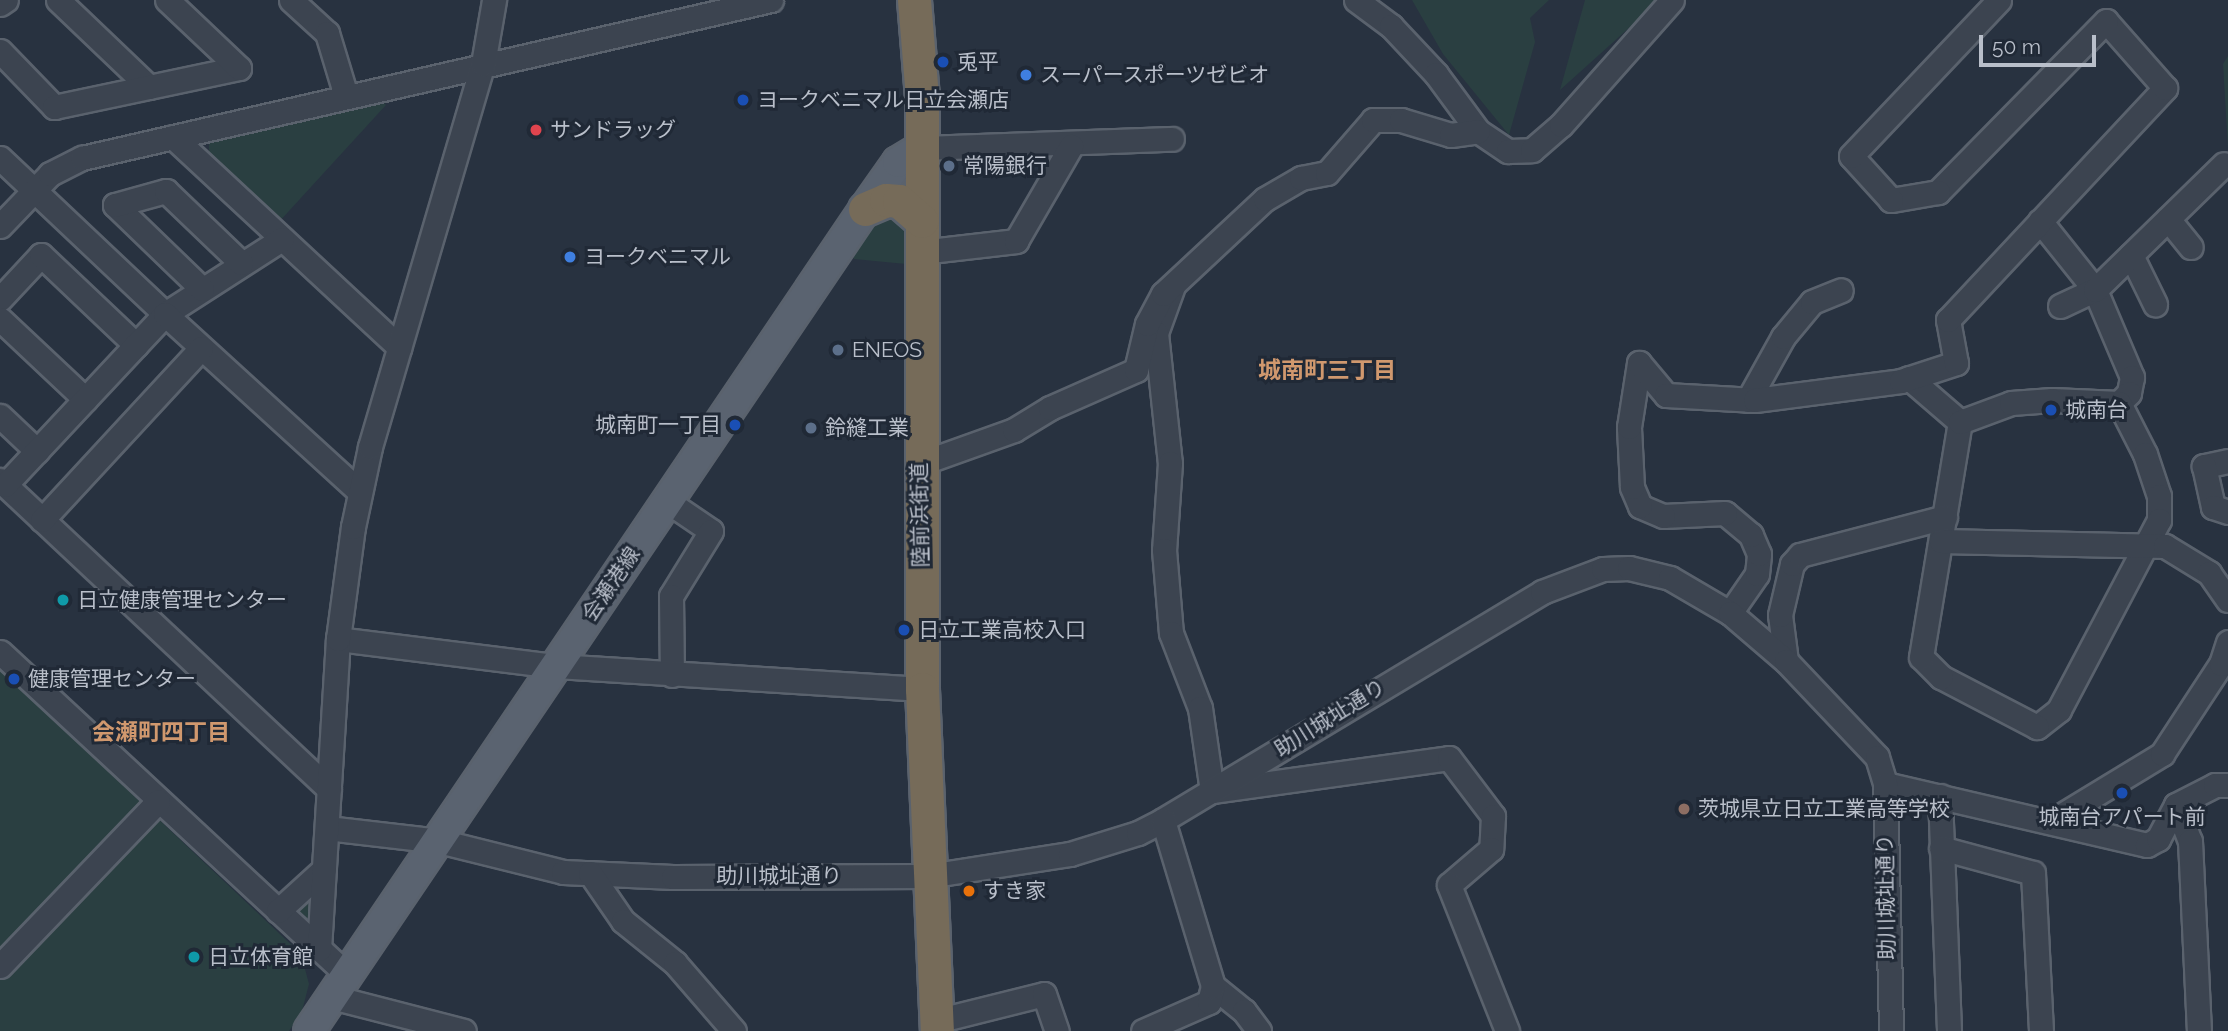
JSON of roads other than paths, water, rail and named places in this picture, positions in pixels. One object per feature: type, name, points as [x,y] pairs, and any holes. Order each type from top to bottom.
[{"type":"highway","name":"陸前浜街道","points":[[914,0],[921,148],[919,464],[922,689],[936,1026]]},
{"type":"highway","points":[[865,209],[887,200],[899,201],[921,236]]},
{"type":"main road","name":"会瀬港線","points":[[309,1031],[865,209],[898,162],[921,148]]},
{"type":"street","points":[[0,4],[6,0]]},
{"type":"street","points":[[58,0],[149,87]]},
{"type":"street","points":[[0,51],[54,107],[239,68],[167,0]]},
{"type":"street","points":[[291,0],[327,33],[346,96]]},
{"type":"street","points":[[319,949],[338,639],[360,492],[399,347],[483,64],[494,0]]},
{"type":"street","points":[[0,226],[34,190],[64,165],[82,158],[771,0]]},
{"type":"street","points":[[1356,0],[1391,26],[1436,74],[1478,131],[1508,151],[1532,150],[1561,125],[1672,0]]},
{"type":"street","points":[[1730,613],[1757,574],[1759,554],[1751,535],[1726,513],[1663,516],[1640,506],[1632,487],[1629,427],[1639,363],[1666,395],[1748,400],[1909,378],[1956,363],[1948,320],[2165,88],[2106,21],[1938,192],[1891,200],[1851,156],[1999,0]]},
{"type":"street","points":[[919,464],[1014,430],[1136,370],[1147,324],[1163,294],[1265,199],[1301,178],[1327,173],[1373,120],[1401,120],[1451,135],[1478,131]]},
{"type":"street","points":[[173,137],[399,347]]},
{"type":"street","points":[[921,148],[1071,146],[1172,139]]},
{"type":"street","points":[[921,236],[1016,241],[1071,146]]},
{"type":"street","points":[[0,158],[201,348],[360,492]]},
{"type":"street","points":[[2060,306],[2095,290],[2224,164]]},
{"type":"street","points":[[202,289],[115,205],[166,191],[241,263]]},
{"type":"street","points":[[2168,219],[2191,247]]},
{"type":"street","points":[[1960,422],[2011,403],[2119,403],[2129,393],[2132,377],[2095,290],[2040,221]]},
{"type":"street","points":[[282,239],[165,314],[37,451],[2,483],[329,789]]},
{"type":"street","points":[[0,299],[41,255],[136,345]]},
{"type":"street","points":[[2131,255],[2155,304]]},
{"type":"street","points":[[1173,286],[1156,333],[1170,463],[1164,550],[1171,633],[1200,708],[1212,790],[1449,758],[1474,785],[1493,816],[1491,849],[1449,885],[1507,1031]]},
{"type":"street","points":[[1748,400],[1783,337],[1812,302],[1841,290]]},
{"type":"street","points":[[0,319],[85,399]]},
{"type":"street","points":[[42,520],[201,348]]},
{"type":"street","points":[[1909,378],[1960,422]]},
{"type":"street","points":[[1960,422],[1921,657],[1941,677],[2037,727],[2059,710],[2149,544],[2159,520],[2159,496],[2145,454],[2119,403]]},
{"type":"street","points":[[0,416],[37,451]]},
{"type":"street","points":[[2228,461],[2204,466],[2213,507],[2228,513]]},
{"type":"street","points":[[667,501],[711,531],[671,596],[672,675]]},
{"type":"street","points":[[1786,661],[1780,615],[1792,564],[1800,555],[1945,517]]},
{"type":"street","points":[[1941,541],[2149,544],[2186,556],[2209,573],[2228,600]]},
{"type":"street","name":"助川城址通り","points":[[327,828],[439,841],[563,872],[590,873],[928,876],[1070,854],[1128,837],[1163,820],[1497,616],[1577,576],[1603,569],[1648,571],[1700,593],[1730,613],[1786,661],[1868,744],[1882,767],[1885,784],[1891,1031]]},
{"type":"street","points":[[338,639],[555,666],[922,689]]},
{"type":"street","points":[[2052,821],[2162,754],[2221,664],[2228,642]]},
{"type":"street","points":[[0,652],[319,949],[340,986],[464,1031]]},
{"type":"street","points":[[1885,784],[2147,845],[2158,839],[2176,805],[2215,785],[2228,785]]},
{"type":"street","points":[[1940,796],[1949,1031]]},
{"type":"street","points":[[0,965],[158,801]]},
{"type":"street","points":[[2176,805],[2190,841],[2199,1031]]},
{"type":"street","points":[[1143,1031],[1209,1002],[1213,986],[1163,820]]},
{"type":"street","points":[[1941,848],[2033,873],[2041,1031]]},
{"type":"street","points":[[278,911],[324,869]]},
{"type":"street","points":[[590,873],[623,921],[675,963],[734,1031]]},
{"type":"street","points":[[1213,986],[1244,1011],[1259,1031]]},
{"type":"street","points":[[936,1026],[1044,994],[1057,1031]]},
{"type":"place","name":"兎平","points":[[943,62]]},
{"type":"place","name":"スーパースポーツゼビオ","points":[[1026,75]]},
{"type":"place","name":"ヨークベニマル日立会瀬店","points":[[743,100]]},
{"type":"place","name":"サンドラッグ","points":[[536,130]]},
{"type":"place","name":"常陽銀行","points":[[949,166]]},
{"type":"place","name":"ヨークベニマル","points":[[570,257]]},
{"type":"place","name":"ENEOS","points":[[838,350]]},
{"type":"place","name":"城南台","points":[[2051,410]]},
{"type":"place","name":"城南町一丁目","points":[[735,425]]},
{"type":"place","name":"鈴縫工業","points":[[811,428]]},
{"type":"place","name":"日立健康管理センター","points":[[63,600]]},
{"type":"place","name":"日立工業高校入口","points":[[904,630]]},
{"type":"place","name":"健康管理センター","points":[[14,679]]},
{"type":"place","name":"城南台アパート前","points":[[2122,793]]},
{"type":"place","name":"茨城県立日立工業高等学校","points":[[1684,809]]},
{"type":"place","name":"すき家","points":[[969,891]]},
{"type":"place","name":"日立体育館","points":[[194,957]]},
{"type":"district","name":"城南町三丁目","points":[[1327,370]]},
{"type":"district","name":"会瀬町四丁目","points":[[161,732]]}]
